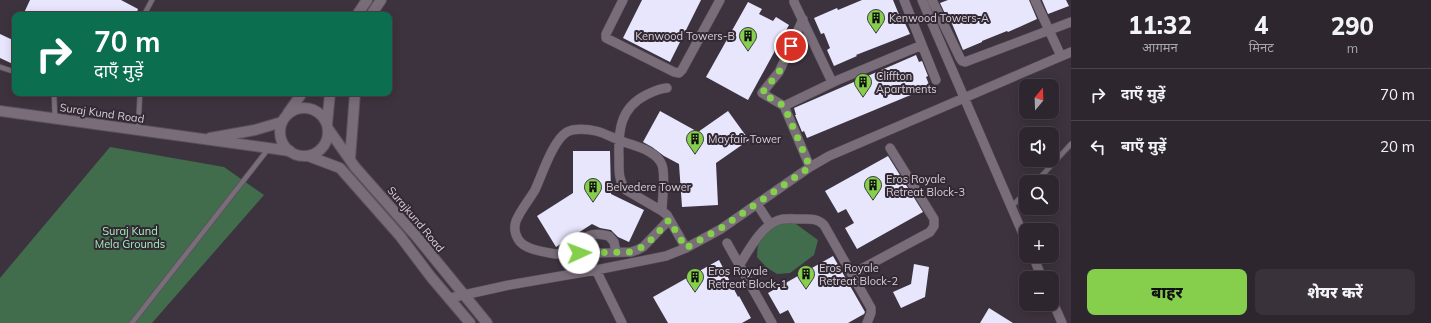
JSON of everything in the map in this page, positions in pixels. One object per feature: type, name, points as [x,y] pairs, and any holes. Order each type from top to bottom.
[{"type":"main road","points":[[359,12],[367,0]]},
{"type":"main road","points":[[373,12],[381,0]]},
{"type":"main road","points":[[300,96],[285,118],[280,136],[283,142],[290,151],[298,155],[308,156],[340,168],[400,236],[470,323]]},
{"type":"main road","points":[[308,156],[320,149],[325,143],[328,127],[330,96]]},
{"type":"main road","points":[[350,159],[355,96]]},
{"type":"main road","points":[[200,139],[255,130],[285,118],[299,108],[308,108],[318,111],[328,127]]},
{"type":"main road","name":"Suraj Kund Road","points":[[0,111],[290,151]]},
{"type":"main road","name":"Surajkund Road","points":[[328,127],[350,159],[487,323]]},
{"type":"street","points":[[623,0],[606,34],[606,38],[674,72],[679,73],[720,0]]},
{"type":"street","points":[[794,0],[832,82]]},
{"type":"street","points":[[904,0],[936,80]]},
{"type":"street","points":[[922,0],[1019,225]]},
{"type":"street","points":[[932,0],[962,61],[968,62],[1071,22]]},
{"type":"street","points":[[1035,0],[1061,56]]},
{"type":"street","points":[[803,19],[779,72],[762,93],[784,106],[810,167]]},
{"type":"street","points":[[784,106],[832,82],[922,45]]},
{"type":"street","points":[[450,298],[509,285],[666,256],[686,248],[721,228],[828,156],[1071,52]]},
{"type":"street","points":[[667,88],[648,94],[636,100],[630,106],[618,134],[619,177],[626,190],[662,211],[686,248]]},
{"type":"street","points":[[662,211],[663,172],[661,164],[655,156],[642,148],[595,130],[572,130],[562,136],[555,147],[536,188],[516,222],[515,230],[518,240],[526,246],[556,254],[630,252],[643,247],[669,220]]},
{"type":"street","points":[[852,274],[930,232],[934,226],[934,219],[890,148]]},
{"type":"street","points":[[757,204],[770,224]]},
{"type":"street","points":[[740,264],[763,230],[770,224],[778,220],[786,219],[814,219],[820,221],[824,225],[871,308],[871,313],[867,323]]},
{"type":"street","points":[[579,253],[583,240],[594,234],[609,236],[614,242],[616,252]]},
{"type":"street","points":[[727,243],[772,323]]},
{"type":"street","points":[[596,270],[622,323]]},
{"type":"street","points":[[1057,311],[1062,323]]},
{"type":"lane","points":[[146,12],[152,0]]},
{"type":"lane","points":[[0,67],[12,71]]},
{"type":"lane","points":[[54,96],[55,119]]},
{"type":"lane","points":[[138,131],[140,96]]},
{"type":"lane","points":[[1042,175],[1071,144]]},
{"type":"lane","points":[[132,323],[269,148]]},
{"type":"lane","points":[[1011,207],[1019,199]]},
{"type":"green space","name":"Suraj Kund Mela Grounds","points":[[110,147],[224,167],[264,195],[152,323],[0,323],[0,278]]},
{"type":"green space","points":[[786,221],[796,224],[818,240],[814,255],[790,273],[777,274],[766,267],[757,257],[759,242],[764,233]]},
{"type":"building","points":[[30,0],[121,0],[138,9],[137,12],[24,12]]},
{"type":"building","points":[[642,0],[701,0],[670,62],[623,38]]},
{"type":"building","name":"Kenwood Towers-A","points":[[862,0],[893,0],[902,22],[904,21],[910,34],[856,55],[857,56],[834,66],[827,50],[830,48],[824,33],[821,34],[814,18],[837,8],[838,10]]},
{"type":"building","points":[[948,0],[1029,0],[1037,19],[963,50],[950,19],[948,20],[940,3]]},
{"type":"building","points":[[1042,0],[1066,0],[1069,6],[1048,14]]},
{"type":"building","name":"Kenwood Towers-B","points":[[748,2],[762,9],[759,14],[773,21],[776,17],[789,25],[748,100],[706,77]]},
{"type":"building","points":[[0,34],[12,40],[12,64],[0,58]]},
{"type":"building","name":"Cliffton Apartments","points":[[916,55],[919,62],[922,61],[928,76],[926,77],[930,87],[807,138],[804,131],[802,132],[795,115],[794,108]]},
{"type":"building","name":"Mayfair Tower","points":[[660,111],[698,132],[728,111],[749,140],[716,163],[718,205],[682,207],[679,164],[643,142]]},
{"type":"building","name":"Belvedere Tower","points":[[573,151],[610,151],[611,194],[644,210],[629,242],[618,237],[611,230],[600,228],[592,224],[556,247],[537,216],[573,193]]},
{"type":"building","name":"Eros Royale Retreat Block-3","points":[[888,156],[923,212],[857,249],[845,228],[854,223],[846,209],[838,213],[825,191]]},
{"type":"building","name":"Eros Royale Retreat Block-2","points":[[833,256],[865,312],[864,314],[848,323],[795,323],[788,310],[780,314],[768,293]]},
{"type":"building","name":"Eros Royale Retreat Block-1","points":[[719,260],[738,297],[739,296],[751,318],[742,323],[668,323],[653,297]]},
{"type":"building","points":[[914,264],[929,267],[925,297],[901,308],[893,292],[911,284]]},
{"type":"building","points":[[989,308],[1013,323],[980,323]]},
{"type":"place","name":"Kenwood Towers-A","points":[[876,33]]},
{"type":"place","name":"Kenwood Towers-B","points":[[748,51]]},
{"type":"place","name":"Cliffton Apartments","points":[[863,97]]},
{"type":"place","name":"Mayfair Tower","points":[[695,154]]},
{"type":"place","name":"Eros Royale Retreat Block-3","points":[[873,200]]},
{"type":"place","name":"Belvedere Tower","points":[[593,202]]},
{"type":"place","name":"Eros Royale Retreat Block-2","points":[[806,289]]},
{"type":"place","name":"Eros Royale Retreat Block-1","points":[[695,292]]},
{"type":"route","points":[[579,253],[630,252],[637,250],[643,247],[669,220],[686,248],[721,228],[810,167],[784,106],[762,93],[779,72],[791,46]]}]
